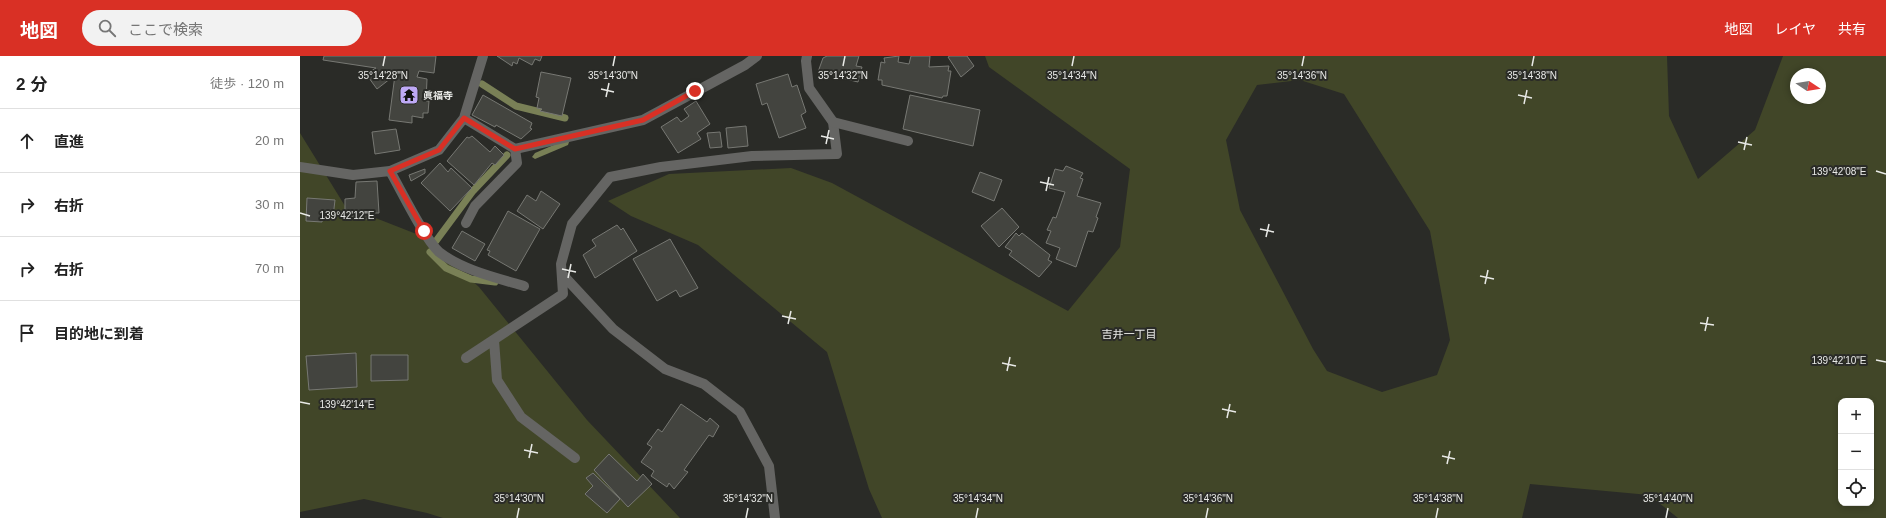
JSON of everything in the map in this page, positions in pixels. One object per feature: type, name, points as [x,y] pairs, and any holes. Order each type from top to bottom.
[{"type":"street","points":[[300,167],[353,175],[390,171],[439,150],[464,118],[483,56]]},
{"type":"street","points":[[464,118],[515,149],[643,120],[744,65],[756,56]]},
{"type":"street","points":[[466,358],[563,294],[561,264],[572,224],[610,177],[661,167],[752,156],[837,154],[832,122],[809,88],[806,61],[808,56]]},
{"type":"street","points":[[832,122],[908,141]]},
{"type":"street","points":[[466,223],[476,206],[517,163],[515,149]]},
{"type":"street","points":[[390,171],[424,231],[439,251],[472,271],[524,286]]},
{"type":"street","points":[[562,274],[613,329],[665,369],[704,384],[740,412],[769,466],[776,518]]},
{"type":"street","points":[[494,340],[497,380],[521,417],[575,458]]},
{"type":"shaded area","points":[[985,56],[1667,56],[1669,116],[1698,179],[1755,130],[1783,56],[1886,56],[1886,518],[1678,518],[1649,495],[1530,484],[1522,518],[882,518],[869,489],[827,352],[698,245],[631,216],[608,201],[669,174],[791,168],[832,183],[1068,311],[1120,247],[1130,169],[989,67]],"holes":[[[1300,80],[1344,94],[1430,231],[1450,340],[1437,375],[1382,392],[1327,371],[1313,349],[1240,210],[1226,140],[1257,85]]]},
{"type":"shaded area","points":[[300,133],[345,206],[424,237],[479,287],[587,420],[680,518],[443,518],[364,499],[300,512]]},
{"type":"shaded area","points":[[563,141],[569,142],[568,145],[535,159],[532,157],[535,153]]},
{"type":"building","name":"眞福寺","points":[[324,56],[436,56],[434,73],[419,71],[417,77],[427,79],[426,101],[429,101],[428,113],[423,113],[423,118],[412,116],[412,123],[389,120],[395,75],[377,89],[366,74],[376,68],[323,60]]},
{"type":"building","points":[[497,56],[542,56],[540,61],[535,59],[532,65],[519,58],[517,64],[513,62],[512,66]]},
{"type":"building","points":[[827,56],[859,56],[856,66],[862,67],[858,82],[818,72],[823,58]]},
{"type":"building","points":[[899,56],[898,62],[909,64],[911,56],[930,56],[929,67],[949,66],[948,71],[951,71],[947,96],[943,96],[942,98],[882,85],[882,80],[878,80],[881,62],[885,63],[884,58]]},
{"type":"building","points":[[967,56],[974,66],[961,77],[948,57]]},
{"type":"building","points":[[541,72],[571,78],[562,116],[540,111],[542,109],[537,108],[539,98],[536,97]]},
{"type":"building","points":[[788,74],[792,87],[797,85],[806,112],[801,115],[806,128],[779,138],[767,103],[762,105],[756,84]]},
{"type":"building","points":[[483,95],[532,123],[530,128],[532,129],[521,139],[496,125],[495,127],[472,115]]},
{"type":"building","points":[[910,95],[980,110],[973,146],[903,129]]},
{"type":"building","points":[[696,101],[710,124],[697,133],[701,139],[678,153],[661,127],[677,117],[681,122],[689,116],[684,109]]},
{"type":"building","points":[[746,126],[748,146],[728,148],[726,128]]},
{"type":"building","points":[[396,129],[400,150],[375,154],[372,132]]},
{"type":"building","points":[[720,132],[722,147],[710,148],[707,133]]},
{"type":"building","points":[[472,136],[490,152],[495,146],[504,155],[495,165],[492,163],[474,185],[447,161],[467,137],[469,138]]},
{"type":"building","points":[[440,163],[448,172],[451,168],[472,188],[450,211],[421,183]]},
{"type":"building","points":[[1066,166],[1083,173],[1080,178],[1083,179],[1077,196],[1101,203],[1093,232],[1088,231],[1076,267],[1056,259],[1060,248],[1046,243],[1051,231],[1047,230],[1053,217],[1056,218],[1065,192],[1049,188],[1055,169],[1063,171]]},
{"type":"building","points":[[425,169],[425,173],[411,181],[409,175]]},
{"type":"building","points":[[980,172],[1002,180],[994,201],[972,192]]},
{"type":"building","points":[[377,181],[379,213],[367,213],[368,219],[355,219],[355,216],[345,217],[345,199],[355,198],[356,182]]},
{"type":"building","points":[[541,191],[560,204],[543,229],[517,211],[527,195],[536,201]]},
{"type":"building","points":[[307,198],[335,200],[333,217],[323,217],[322,222],[306,221]]},
{"type":"building","points":[[1002,208],[1019,227],[999,247],[981,226]]},
{"type":"building","points":[[508,211],[540,229],[516,271],[488,255],[490,251],[487,250]]},
{"type":"building","points":[[617,225],[621,230],[623,228],[637,251],[595,278],[583,255],[596,246],[592,240]]},
{"type":"building","points":[[462,231],[485,244],[475,261],[452,248]]},
{"type":"building","points":[[1016,233],[1019,236],[1022,233],[1050,255],[1048,260],[1052,262],[1039,277],[1009,255],[1012,251],[1005,247]]},
{"type":"building","points":[[670,239],[698,288],[680,297],[676,290],[657,301],[633,259]]},
{"type":"building","points":[[356,353],[357,387],[309,390],[306,356]]},
{"type":"building","points":[[371,355],[408,355],[408,380],[371,381]]},
{"type":"building","points":[[681,404],[707,422],[710,418],[719,426],[713,437],[709,435],[684,470],[688,472],[674,489],[669,483],[667,487],[651,476],[654,471],[641,462],[652,447],[647,444],[658,429],[662,432]]},
{"type":"building","points":[[609,454],[637,481],[643,474],[652,484],[628,507],[594,470]]},
{"type":"building","points":[[593,473],[620,499],[607,513],[585,494],[593,486],[586,478]]},
{"type":"waterway","points":[[482,84],[516,106],[565,118]]},
{"type":"waterway","points":[[436,241],[473,191],[507,155]]},
{"type":"waterway","points":[[430,252],[446,268],[471,279],[495,282]]},
{"type":"place","name":"眞福寺","points":[[409,95]]},
{"type":"district","name":"吉井一丁目","points":[[1129,334]]},
{"type":"route","points":[[424,231],[390,171],[439,150],[464,118],[515,149],[643,120],[695,91]]}]
